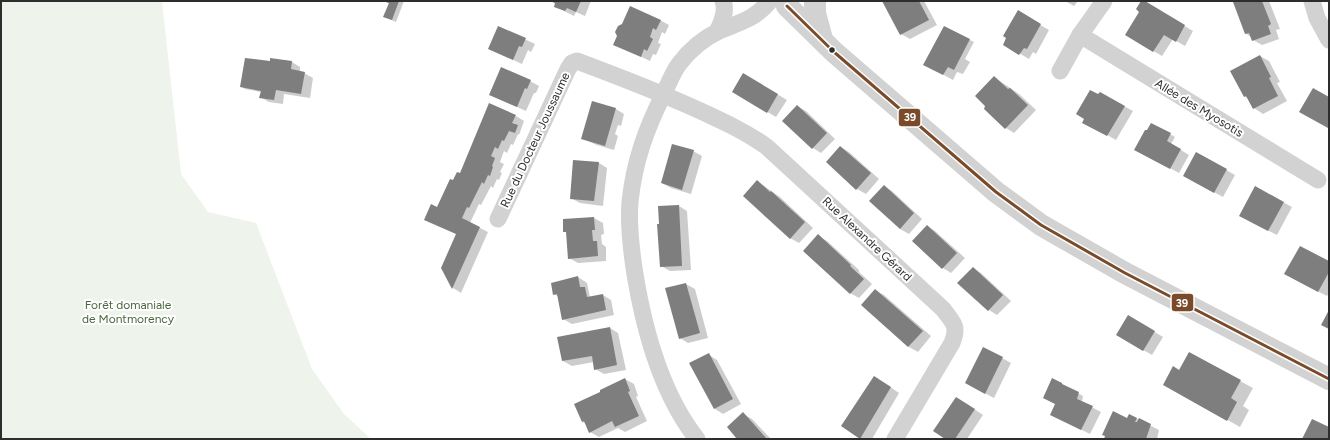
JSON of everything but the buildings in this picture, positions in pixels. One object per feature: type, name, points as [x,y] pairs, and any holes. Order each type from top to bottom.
[{"type":"street","points":[[718,32],[725,6],[723,1]]},
{"type":"street","points":[[815,1],[815,12],[822,39]]},
{"type":"street","points":[[1060,70],[1080,35],[1104,1]]},
{"type":"street","points":[[1312,1],[1317,18],[1329,40]]},
{"type":"street","points":[[697,439],[673,401],[654,354],[639,303],[631,243],[630,203],[637,161],[644,137],[663,94],[680,63],[698,44],[718,32],[751,18],[764,8],[784,2],[834,52],[996,192],[1041,225],[1125,273],[1329,378]]},
{"type":"street","name":"Allée des Myosotis","points":[[1080,35],[1318,180]]},
{"type":"street","name":"Rue du Docteur Joussaume","points":[[498,219],[572,63],[578,61],[663,94]]},
{"type":"street","name":"Rue Alexandre Gérard","points":[[663,94],[725,122],[746,133],[767,148],[943,309],[954,324],[956,334],[952,343],[895,439]]},
{"type":"green space","name":"Forêt domaniale de Montmorency","points":[[1,1],[162,1],[181,174],[208,212],[256,223],[312,369],[344,414],[371,439],[1,439]]},
{"type":"transit line","name":"39","points":[[787,6],[834,52],[996,192],[1041,225],[1125,273],[1329,379]]}]
